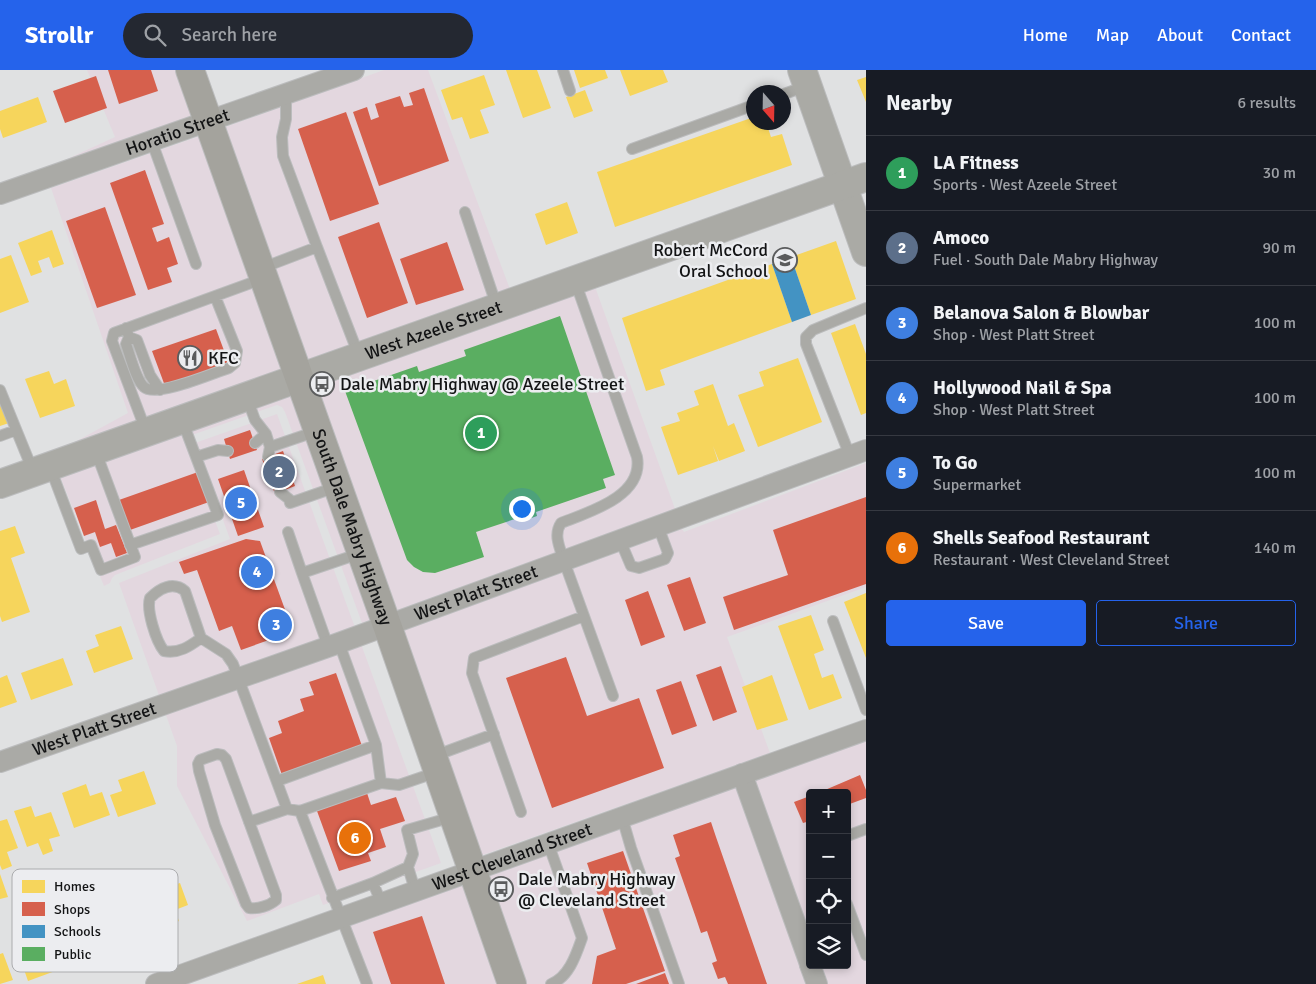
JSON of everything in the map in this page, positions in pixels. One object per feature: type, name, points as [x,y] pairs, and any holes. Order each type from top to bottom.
[{"type":"main road","name":"South Dale Mabry Highway","points":[[190,70],[362,553],[512,984]]},
{"type":"street","name":"Horatio Street","points":[[0,194],[208,123],[354,70]]},
{"type":"street","points":[[798,83],[854,181],[866,252]]},
{"type":"street","name":"West Azeele Street","points":[[0,484],[854,181]]},
{"type":"street","name":"West Platt Street","points":[[0,762],[387,625],[858,453]]},
{"type":"street","name":"West Cleveland Street","points":[[156,984],[866,730]]},
{"type":"street","points":[[742,774],[806,954]]},
{"type":"street","points":[[811,969],[817,984]]},
{"type":"lane","points":[[563,70],[570,91]]},
{"type":"lane","points":[[286,95],[286,119],[282,137],[284,156],[360,356]]},
{"type":"lane","points":[[632,149],[746,108]]},
{"type":"lane","points":[[152,142],[196,264]]},
{"type":"lane","points":[[465,212],[498,308]]},
{"type":"lane","points":[[147,432],[112,341],[114,334],[128,332],[215,296],[317,247]]},
{"type":"lane","points":[[574,280],[639,466],[632,482],[608,504],[561,523],[558,527],[557,536],[564,561],[613,696]]},
{"type":"lane","points":[[128,332],[126,344],[140,381],[144,387],[151,391],[160,390],[229,368],[235,363],[237,351],[215,296]]},
{"type":"lane","points":[[858,453],[806,344],[806,337],[813,330],[866,308]]},
{"type":"lane","points":[[0,390],[16,430],[42,469],[81,549],[91,545],[101,570],[135,558],[95,450]]},
{"type":"lane","points":[[246,397],[254,420],[266,434],[272,452],[318,431]]},
{"type":"lane","points":[[130,545],[218,515],[182,420]]},
{"type":"lane","points":[[0,436],[16,430]]},
{"type":"lane","points":[[253,438],[266,434]]},
{"type":"lane","points":[[196,457],[223,448]]},
{"type":"lane","points":[[280,492],[289,499],[290,503],[338,486]]},
{"type":"lane","points":[[289,499],[291,488]]},
{"type":"lane","points":[[620,540],[631,566],[639,568],[665,559],[668,553],[658,526]]},
{"type":"lane","points":[[288,532],[302,573],[376,745],[381,783]]},
{"type":"lane","points":[[302,573],[362,553]]},
{"type":"lane","points":[[202,638],[188,648],[178,651],[164,651],[160,646],[148,611],[150,598],[163,588],[179,587],[184,591],[202,638],[226,654],[239,678],[287,808]]},
{"type":"lane","points":[[521,812],[472,673],[474,658],[584,616]]},
{"type":"lane","points":[[833,621],[866,710]]},
{"type":"lane","points":[[249,822],[287,808],[300,811],[381,783],[399,785],[494,734]]},
{"type":"lane","points":[[277,781],[376,745]]},
{"type":"lane","points":[[217,754],[222,755],[226,759],[249,822],[276,895],[276,900],[272,903],[255,909],[249,908],[246,904],[215,825],[199,771],[198,764],[200,760],[217,754]]},
{"type":"lane","points":[[300,811],[332,898],[367,984]]},
{"type":"lane","points":[[415,890],[408,867],[413,854],[407,830],[453,816]]},
{"type":"lane","points":[[622,817],[679,984]]},
{"type":"lane","points":[[851,835],[866,829]]},
{"type":"lane","points":[[548,843],[582,938],[570,965],[560,980],[551,984]]},
{"type":"lane","points":[[332,898],[408,867]]},
{"type":"lane","points":[[373,882],[381,902]]},
{"type":"lane","points":[[851,915],[866,955]]},
{"type":"shaded area","points":[[87,70],[180,70],[196,116],[54,165],[115,137]]},
{"type":"shaded area","points":[[384,70],[428,70],[511,292],[305,365],[220,129]]},
{"type":"shaded area","points":[[203,135],[287,371],[51,455],[128,413],[51,188]]},
{"type":"shaded area","points":[[594,284],[675,509],[393,612],[312,384]]},
{"type":"shaded area","points":[[294,391],[375,618],[362,623],[285,412],[282,407],[277,405],[192,435],[187,446],[220,534],[115,575],[110,583],[104,586],[59,474]]},
{"type":"shaded area","points":[[277,414],[441,863],[323,905],[319,894],[247,921],[177,786],[177,746],[119,583],[230,539],[195,443]]},
{"type":"shaded area","points":[[866,463],[866,587],[727,637],[770,753],[477,857],[399,632],[682,529],[684,532]]},
{"type":"shaded area","points":[[866,741],[866,984],[827,984],[821,969],[851,969],[851,789],[806,789],[806,926],[754,781]]},
{"type":"shaded area","points":[[736,787],[807,984],[522,984],[484,877]]},
{"type":"shaded area","points":[[466,883],[502,984],[361,984],[340,928]]},
{"type":"building: Homes","points":[[506,70],[537,70],[551,108],[523,118]]},
{"type":"building: Homes","points":[[574,70],[605,70],[608,78],[580,88]]},
{"type":"building: Homes","points":[[620,70],[663,70],[668,82],[630,96]]},
{"type":"building: Homes","points":[[484,75],[495,105],[480,110],[489,133],[470,139],[462,117],[452,120],[441,90]]},
{"type":"building: Homes","points":[[866,77],[866,102],[857,80]]},
{"type":"building: Homes","points":[[585,90],[593,111],[574,118],[566,97]]},
{"type":"building: Homes","points":[[38,97],[47,122],[3,138],[0,129],[0,111]]},
{"type":"building: Homes","points":[[746,120],[746,130],[769,130],[771,137],[782,134],[792,165],[615,227],[597,172]]},
{"type":"building: Homes","points":[[567,202],[578,233],[546,245],[535,214]]},
{"type":"building: Homes","points":[[52,230],[64,264],[53,268],[49,257],[38,261],[42,272],[31,276],[18,243]]},
{"type":"building: Homes","points":[[836,241],[856,299],[811,315],[791,257]]},
{"type":"building: Homes","points":[[11,255],[29,302],[0,313],[0,259]]},
{"type":"building: Homes","points":[[772,264],[792,322],[660,370],[665,385],[646,391],[622,318]]},
{"type":"building: Homes","points":[[855,324],[866,354],[866,413],[861,415],[831,333]]},
{"type":"building: Homes","points":[[798,358],[822,422],[758,447],[738,395],[764,386],[759,372]]},
{"type":"building: Homes","points":[[49,371],[54,384],[66,379],[75,406],[40,418],[25,379]]},
{"type":"building: Homes","points":[[713,384],[728,426],[734,423],[745,451],[719,461],[713,446],[718,461],[678,475],[661,427],[680,421],[677,413],[699,405],[694,391]]},
{"type":"building: Homes","points":[[0,399],[9,423],[0,426]]},
{"type":"building: Homes","points":[[15,526],[25,553],[11,558],[30,612],[2,622],[0,616],[0,531]]},
{"type":"building: Homes","points":[[866,593],[866,658],[844,602]]},
{"type":"building: Homes","points":[[811,615],[824,650],[814,654],[822,678],[833,674],[842,698],[809,710],[778,626]]},
{"type":"building: Homes","points":[[121,626],[133,659],[94,673],[86,651],[99,646],[95,635]]},
{"type":"building: Homes","points":[[63,658],[73,685],[31,700],[21,673]]},
{"type":"building: Homes","points":[[7,675],[17,702],[0,708],[0,678]]},
{"type":"building: Homes","points":[[772,675],[788,720],[757,730],[742,687]]},
{"type":"building: Homes","points":[[144,771],[156,804],[118,817],[110,795],[122,791],[118,780]]},
{"type":"building: Homes","points":[[86,784],[90,796],[102,792],[110,815],[74,828],[62,793]]},
{"type":"building: Homes","points":[[31,806],[35,817],[51,812],[60,836],[49,839],[53,851],[43,855],[38,843],[27,847],[14,811]]},
{"type":"building: Homes","points":[[7,819],[18,848],[7,852],[12,866],[2,870],[0,865],[0,821]]},
{"type":"building: Homes","points":[[0,874],[8,897],[0,899]]},
{"type":"building: Homes","points":[[180,883],[188,905],[178,909],[178,884]]},
{"type":"building: Homes","points":[[3,953],[13,980],[0,984],[0,954]]},
{"type":"building: Homes","points":[[25,972],[53,972],[28,981]]},
{"type":"building: Homes","points":[[323,975],[326,984],[297,984]]},
{"type":"building: Shops","points":[[108,70],[151,70],[158,91],[119,104]]},
{"type":"building: Shops","points":[[96,76],[107,108],[65,123],[53,91]]},
{"type":"building: Shops","points":[[424,88],[449,161],[379,186],[353,112],[367,107],[371,120],[379,117],[375,104],[400,96],[404,107],[413,105],[409,93]]},
{"type":"building: Shops","points":[[346,112],[379,204],[330,221],[298,129]]},
{"type":"building: Shops","points":[[145,170],[164,224],[152,228],[157,242],[169,237],[178,264],[167,268],[172,282],[148,290],[110,183]]},
{"type":"building: Shops","points":[[105,207],[136,295],[97,308],[66,221]]},
{"type":"building: Shops","points":[[379,222],[408,303],[367,318],[338,237]]},
{"type":"building: Shops","points":[[447,242],[464,290],[416,305],[400,259]]},
{"type":"building: Shops","name":"KFC","points":[[216,329],[229,364],[165,386],[152,351]]},
{"type":"building: Shops","points":[[250,430],[257,450],[230,459],[224,439]]},
{"type":"building: Shops","points":[[283,451],[295,486],[275,494],[262,459]]},
{"type":"building: Shops","points":[[244,470],[264,527],[238,536],[218,479]]},
{"type":"building: Shops","points":[[198,472],[209,502],[130,530],[119,500]]},
{"type":"building: Shops","points":[[866,497],[866,584],[734,630],[723,597],[788,575],[773,530]]},
{"type":"building: Shops","points":[[96,500],[105,529],[116,525],[127,553],[116,557],[111,543],[100,547],[95,532],[84,536],[74,508]]},
{"type":"building: Shops","points":[[246,539],[260,541],[291,626],[283,635],[241,650],[232,626],[219,631],[197,570],[184,574],[179,562]]},
{"type":"building: Shops","points":[[690,577],[706,623],[684,631],[667,585]]},
{"type":"building: Shops","points":[[648,591],[665,637],[641,646],[625,600]]},
{"type":"building: Shops","points":[[566,657],[587,716],[639,698],[664,768],[552,808],[506,678]]},
{"type":"building: Shops","points":[[721,666],[737,712],[713,721],[696,675]]},
{"type":"building: Shops","points":[[336,673],[362,746],[282,775],[269,738],[282,733],[278,721],[304,711],[300,699],[314,695],[309,682]]},
{"type":"building: Shops","points":[[681,681],[697,726],[672,735],[656,690]]},
{"type":"building: Shops","points":[[860,775],[866,790],[866,798],[851,804],[851,789],[827,789]]},
{"type":"building: Shops","points":[[367,793],[371,805],[396,797],[405,821],[380,829],[386,847],[368,853],[371,861],[339,871],[317,811]]},
{"type":"building: Shops","points":[[806,798],[806,822],[803,823],[794,802]]},
{"type":"building: Shops","points":[[711,822],[767,984],[728,984],[725,977],[718,979],[712,963],[717,961],[707,931],[701,933],[675,858],[680,856],[673,835]]},
{"type":"building: Shops","points":[[623,851],[665,971],[626,984],[592,984],[597,956],[616,949],[587,863]]},
{"type":"building: Shops","points":[[422,916],[445,984],[391,984],[373,932]]},
{"type":"building: Shops","points":[[665,973],[669,984],[636,984]]},
{"type":"building: Schools","points":[[791,257],[811,315],[792,322],[772,264]]},
{"type":"building: Public","points":[[560,316],[615,475],[603,479],[606,488],[536,512],[537,516],[523,521],[521,517],[476,532],[484,557],[435,573],[423,572],[414,567],[407,560],[345,391],[417,366],[419,372],[466,356],[464,350]]},
{"type":"place","name":"Robert McCord Oral School","points":[[785,260]]},
{"type":"place","name":"KFC","points":[[190,358]]},
{"type":"place","name":"Dale Mabry Highway @ Azeele Street","points":[[322,384]]},
{"type":"place","name":"LA Fitness","points":[[481,433]]},
{"type":"place","name":"Amoco","points":[[279,472]]},
{"type":"place","name":"To Go","points":[[241,503]]},
{"type":"place","name":"Hollywood Nail & Spa","points":[[257,572]]},
{"type":"place","name":"Belanova Salon & Blowbar","points":[[276,625]]},
{"type":"place","name":"Shells Seafood Restaurant","points":[[355,838]]},
{"type":"place","name":"Dale Mabry Highway @ Cleveland Street","points":[[501,889]]}]
